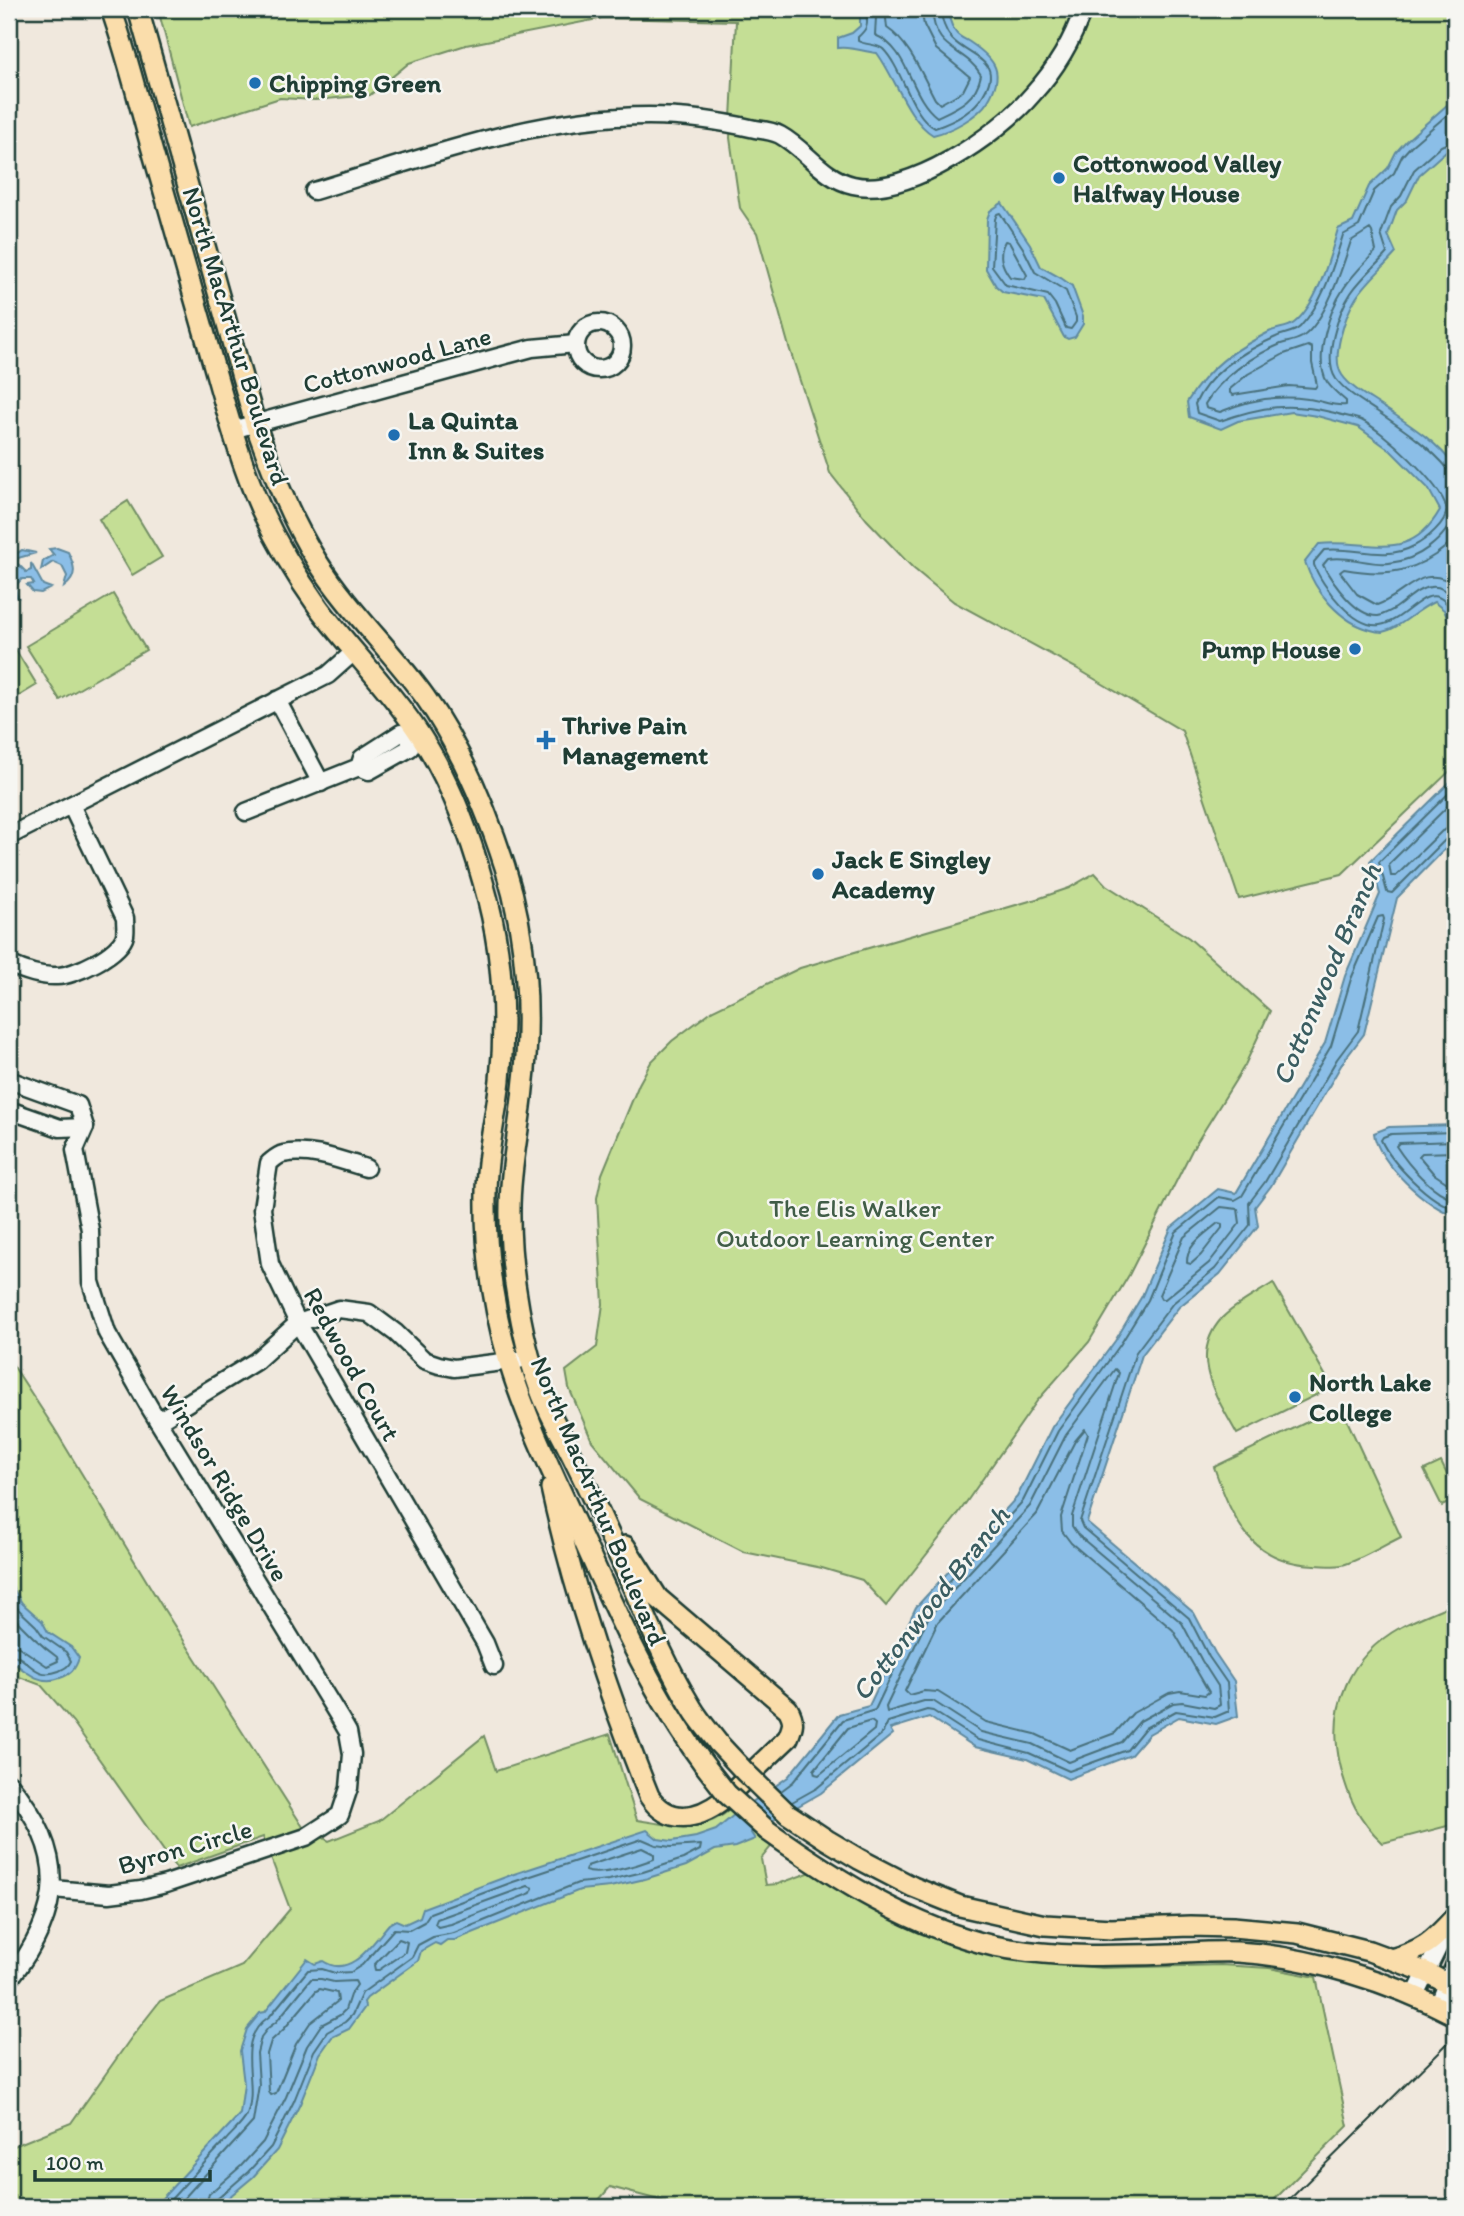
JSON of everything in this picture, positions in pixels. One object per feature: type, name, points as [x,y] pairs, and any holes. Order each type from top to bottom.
[{"type":"main road","name":"North MacArthur Boulevard","points":[[111,9],[127,54],[232,430],[250,483],[287,558],[322,612],[389,691],[414,734],[441,770],[463,821],[498,939],[503,989],[503,1037],[488,1156],[486,1223],[495,1301],[509,1362],[542,1446],[614,1609],[645,1672],[676,1726],[727,1794],[768,1831],[857,1890],[949,1933],[993,1945],[1082,1956],[1235,1952],[1279,1956],[1363,1977],[1415,1995],[1455,2015]]},
{"type":"main road","name":"North MacArthur Boulevard","points":[[138,9],[255,423],[274,478],[319,564],[426,700],[456,747],[505,866],[519,915],[526,990],[524,1086],[510,1183],[510,1222],[515,1280],[530,1359],[542,1396],[592,1496],[676,1680],[694,1712],[718,1743],[788,1814],[859,1859],[913,1887],[960,1906],[1045,1925],[1111,1929],[1233,1927],[1297,1933],[1391,1959],[1426,1972],[1451,1986]]},
{"type":"main road","points":[[463,821],[485,813]]},
{"type":"main road","points":[[542,1446],[557,1521],[594,1645],[649,1796],[655,1806],[671,1815],[698,1815],[711,1810],[722,1801],[788,1738],[794,1725],[793,1717],[788,1709],[658,1598],[592,1496]]},
{"type":"main road","points":[[1391,1959],[1422,1949],[1437,1937],[1454,1916]]},
{"type":"street","points":[[314,191],[501,135],[581,121],[643,116],[726,122],[778,134],[837,181],[857,186],[886,186],[961,154],[1001,125],[1032,95],[1058,60],[1079,22],[1083,9]]},
{"type":"street","name":"Cottonwood Lane","points":[[232,430],[512,353],[532,348],[576,344]]},
{"type":"street","points":[[9,836],[328,675],[355,651]]},
{"type":"street","points":[[277,701],[321,783]]},
{"type":"street","points":[[246,812],[359,766],[362,758],[401,733],[414,734]]},
{"type":"street","points":[[9,964],[41,975],[60,976],[76,972],[103,958],[117,949],[125,937],[125,918],[71,805]]},
{"type":"street","points":[[9,1080],[78,1105],[85,1127],[60,1128],[9,1110]]},
{"type":"street","name":"Windsor Ridge Drive","points":[[85,1127],[75,1150],[90,1230],[91,1282],[107,1333],[348,1732],[352,1754],[349,1788],[340,1815],[306,1837]]},
{"type":"street","name":"Redwood Court","points":[[366,1168],[339,1159],[299,1153],[280,1154],[269,1163],[261,1209],[270,1264],[298,1323],[485,1643],[494,1666]]},
{"type":"street","points":[[158,1421],[256,1361],[298,1323],[339,1309],[369,1313],[396,1333],[424,1360],[439,1365],[454,1368],[530,1359]]},
{"type":"street","points":[[9,1783],[24,1801],[46,1843],[53,1889],[41,1932],[9,1980]]},
{"type":"street","name":"Byron Circle","points":[[53,1889],[109,1894],[141,1890],[306,1837]]},
{"type":"street","points":[[1415,1995],[1454,1916]]},
{"type":"street","points":[[1437,2006],[1451,1986],[1455,1964]]},
{"type":"green space","points":[[158,9],[1455,9],[1455,763],[1452,769],[1342,874],[1239,899],[1182,731],[1076,668],[954,602],[913,568],[867,520],[830,473],[789,347],[757,233],[740,208],[730,138],[736,21],[603,18],[466,45],[409,63],[370,95],[315,100],[280,98],[189,127]]},
{"type":"green space","points":[[128,501],[162,557],[132,575],[99,519]]},
{"type":"green space","points":[[113,594],[146,650],[60,700],[26,646]]},
{"type":"green space","points":[[9,639],[37,685],[9,702]]},
{"type":"green space","name":"The Elis Walker Outdoor Learning Center","points":[[1095,873],[1106,885],[1189,938],[1270,1011],[1245,1065],[1192,1150],[1129,1275],[1089,1342],[1037,1401],[956,1517],[886,1606],[862,1580],[822,1568],[744,1552],[640,1499],[592,1441],[569,1388],[566,1371],[597,1347],[603,1304],[597,1198],[602,1174],[639,1084],[651,1062],[672,1041],[713,1010],[800,968],[1040,898],[1069,888]]},
{"type":"green space","points":[[1273,1283],[1328,1380],[1326,1390],[1237,1434],[1209,1377],[1207,1347],[1212,1333],[1227,1313]]},
{"type":"green space","points":[[9,1359],[303,1827],[329,1841],[379,1821],[484,1736],[496,1771],[610,1734],[637,1820],[675,1826],[697,1825],[720,1817],[732,1808],[773,1844],[761,1859],[766,1885],[778,1884],[811,1872],[853,1899],[949,1941],[1037,1962],[1102,1968],[1221,1965],[1269,1968],[1316,1977],[1348,2126],[1273,2201],[1223,2207],[685,2207],[610,2187],[593,2207],[9,2207],[9,2148],[71,2123],[160,2001],[242,1966],[290,1909],[263,1837],[176,1868],[73,1722],[41,1685],[9,1673]]},
{"type":"green space","points":[[1334,1409],[1345,1416],[1401,1537],[1339,1566],[1293,1562],[1275,1556],[1248,1536],[1237,1521],[1214,1467]]},
{"type":"green space","points":[[1441,1462],[1455,1491],[1455,1500],[1442,1506],[1424,1470]]},
{"type":"green space","points":[[1455,1603],[1455,1824],[1383,1843],[1361,1817],[1343,1776],[1337,1743],[1340,1703],[1355,1668],[1383,1639],[1407,1624]]},
{"type":"water","points":[[813,9],[947,9],[957,34],[980,49],[992,61],[997,75],[993,91],[984,107],[971,118],[933,135],[909,109],[877,53],[838,48],[838,38],[852,33],[860,26],[860,16],[848,12]]},
{"type":"water","points":[[1455,98],[1455,146],[1419,175],[1407,200],[1397,210],[1388,235],[1396,253],[1356,298],[1344,325],[1339,347],[1339,367],[1346,380],[1421,433],[1455,467],[1455,636],[1444,610],[1434,602],[1396,627],[1378,632],[1360,626],[1339,613],[1322,595],[1305,562],[1319,544],[1386,546],[1415,538],[1428,527],[1440,510],[1428,488],[1391,451],[1358,427],[1291,412],[1238,421],[1221,429],[1189,417],[1187,402],[1195,389],[1223,361],[1269,332],[1292,325],[1302,315],[1322,279],[1338,229],[1353,222],[1369,186],[1388,168],[1396,152]]},
{"type":"water","points":[[1002,203],[1030,244],[1041,267],[1072,286],[1083,316],[1083,324],[1075,337],[1064,337],[1044,300],[1003,292],[986,269],[987,219],[990,211]]},
{"type":"water","points":[[57,548],[68,552],[74,567],[72,579],[64,587],[67,576],[62,566],[53,562],[41,570],[43,561],[54,555],[49,549]]},
{"type":"water","points":[[22,550],[36,553],[18,558],[17,563],[26,572],[31,570],[31,563],[43,585],[51,588],[41,593],[33,592],[27,585],[34,584],[31,579],[22,579],[16,587],[18,597],[9,595],[9,585],[17,577],[9,564]]},
{"type":"water","name":"Cottonwood Branch","points":[[1455,777],[1455,839],[1397,898],[1364,1034],[1343,1062],[1271,1186],[1255,1207],[1258,1226],[1220,1274],[1179,1307],[1142,1355],[1087,1522],[1194,1613],[1215,1653],[1234,1681],[1238,1716],[1216,1724],[1179,1717],[1149,1734],[1131,1755],[1068,1779],[1027,1759],[975,1747],[929,1717],[890,1729],[893,1734],[821,1793],[751,1833],[755,1839],[735,1847],[715,1850],[686,1866],[645,1879],[580,1890],[455,1940],[447,1940],[440,1945],[435,1943],[421,1951],[418,1961],[367,1998],[365,2007],[349,2029],[332,2037],[320,2054],[300,2104],[277,2150],[253,2177],[217,2207],[154,2207],[240,2114],[244,2084],[240,2051],[247,2029],[260,2013],[265,2012],[307,1959],[315,1964],[323,1961],[333,1966],[343,1966],[360,1956],[389,1924],[396,1920],[405,1924],[420,1917],[423,1908],[511,1875],[647,1830],[658,1839],[672,1841],[716,1830],[788,1777],[839,1714],[869,1706],[916,1607],[1017,1497],[1052,1427],[1115,1341],[1142,1296],[1171,1228],[1218,1189],[1236,1193],[1325,1043],[1345,976],[1380,894],[1370,861]]},
{"type":"water","points":[[1455,1125],[1455,1215],[1432,1204],[1406,1182],[1384,1156],[1374,1133],[1389,1127]]},
{"type":"water","points":[[9,1582],[22,1603],[42,1621],[48,1632],[71,1647],[79,1658],[74,1669],[67,1675],[52,1680],[39,1679],[9,1659]]},
{"type":"tram line","points":[[1282,2207],[1455,2036]]},
{"type":"place","name":"Chipping Green","points":[[255,83]]},
{"type":"place","name":"Cottonwood Valley Halfway House","points":[[1059,178]]},
{"type":"place","name":"La Quinta Inn & Suites","points":[[394,435]]},
{"type":"place","name":"Pump House","points":[[1355,649]]},
{"type":"place","name":"Thrive Pain Management","points":[[546,740]]},
{"type":"place","name":"Jack E Singley Academy","points":[[818,874]]},
{"type":"place","name":"North Lake College","points":[[1295,1397]]}]
